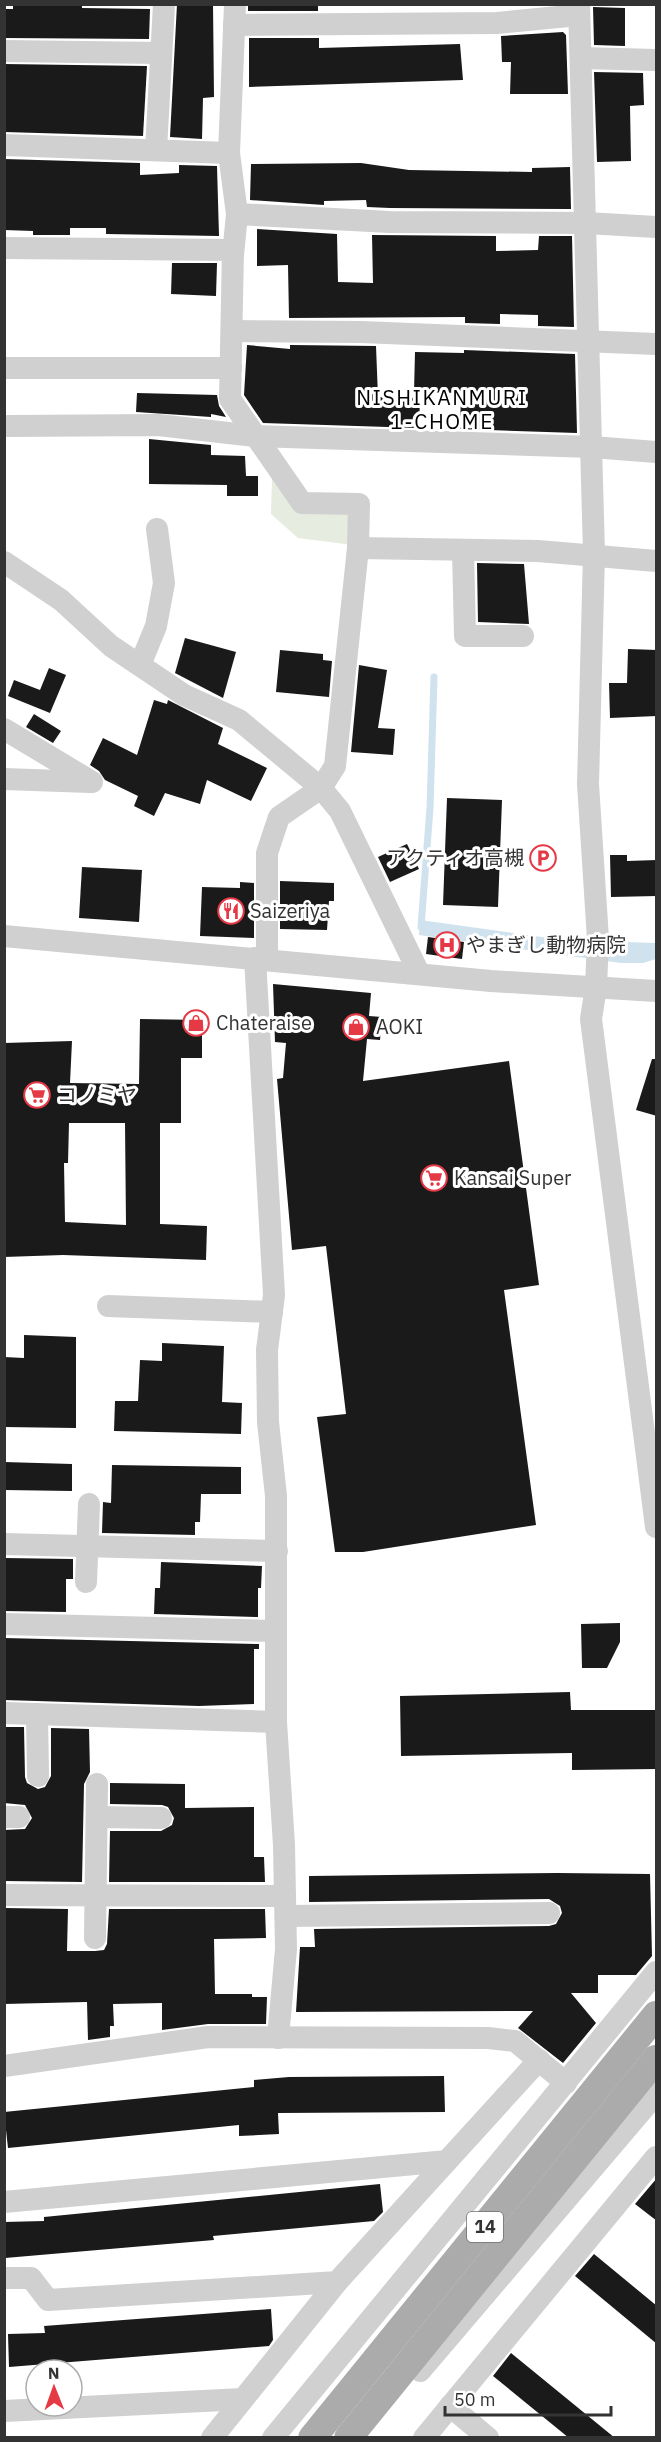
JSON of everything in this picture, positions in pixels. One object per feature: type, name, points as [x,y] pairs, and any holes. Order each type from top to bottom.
[{"type":"main road","name":"14","points":[[312,2438],[657,2016]]},
{"type":"main road","name":"14","points":[[348,2438],[657,2059]]},
{"type":"street","points":[[156,150],[164,4]]},
{"type":"street","points":[[278,2038],[286,1949],[274,1632],[277,1551],[276,1496],[268,1422],[267,1350],[274,1295],[261,959],[267,853],[279,817],[321,788],[335,766],[358,548],[359,504],[302,503],[230,399],[233,255],[237,214],[229,153],[234,15],[497,23],[579,10],[590,341],[594,554],[588,784],[597,939],[597,978],[591,1019],[657,1527]]},
{"type":"street","points":[[4,51],[161,52]]},
{"type":"street","points":[[581,58],[657,60]]},
{"type":"street","points":[[4,145],[229,153]]},
{"type":"street","points":[[237,214],[390,222],[586,223],[657,227]]},
{"type":"street","points":[[4,248],[233,250],[233,255]]},
{"type":"street","points":[[233,331],[361,332],[657,344]]},
{"type":"street","points":[[4,368],[231,368]]},
{"type":"street","points":[[8,426],[158,425],[255,436],[592,447],[657,452]]},
{"type":"street","points":[[140,665],[156,626],[164,583],[157,529]]},
{"type":"street","points":[[358,548],[594,554],[657,561]]},
{"type":"street","points":[[463,550],[465,636],[523,636]]},
{"type":"street","points":[[4,562],[61,600],[111,646],[184,695],[238,720],[321,788],[340,811],[419,973]]},
{"type":"street","points":[[4,729],[92,782],[4,779]]},
{"type":"street","points":[[4,936],[491,981],[597,978],[657,991]]},
{"type":"street","points":[[108,1306],[272,1312]]},
{"type":"street","points":[[86,1582],[89,1504]]},
{"type":"street","points":[[4,1544],[277,1551]]},
{"type":"street","points":[[4,1624],[274,1632]]},
{"type":"street","points":[[4,1713],[276,1722]]},
{"type":"street","points":[[37,1714],[38,1776]]},
{"type":"street","points":[[95,1938],[97,1784]]},
{"type":"street","points":[[97,1817],[161,1818]]},
{"type":"street","points":[[4,1895],[95,1896],[285,1906],[549,1913]]},
{"type":"street","points":[[273,2438],[657,1972]]},
{"type":"street","points":[[4,2066],[208,2037],[488,2038],[515,2041],[566,2083]]},
{"type":"street","points":[[212,2438],[337,2282],[538,2060]]},
{"type":"street","points":[[363,2438],[657,2094]]},
{"type":"street","points":[[424,2438],[657,2157]]},
{"type":"street","points":[[4,2202],[447,2162]]},
{"type":"street","points":[[4,2278],[31,2278],[48,2300],[337,2282]]},
{"type":"street","points":[[4,2411],[243,2399]]},
{"type":"street","points":[[450,2406],[488,2438]]},
{"type":"shaded area","points":[[272,478],[354,511],[353,545],[298,538],[271,514]]},
{"type":"water","points":[[420,920],[563,940],[656,943],[656,959],[643,963],[621,963],[419,935]]},
{"type":"building","points":[[82,4],[82,8],[150,9],[149,39],[4,38],[4,9],[13,9],[13,5]]},
{"type":"building","points":[[177,4],[213,4],[214,97],[203,98],[202,139],[170,137]]},
{"type":"building","points":[[248,4],[318,4],[318,11],[248,11]]},
{"type":"building","points":[[593,7],[625,8],[625,46],[594,45]]},
{"type":"building","points":[[563,32],[566,35],[568,94],[510,94],[511,62],[502,62],[501,36]]},
{"type":"building","points":[[249,38],[319,38],[319,48],[460,44],[463,80],[249,87]]},
{"type":"building","points":[[4,64],[147,66],[143,136],[4,132]]},
{"type":"building","points":[[594,72],[643,73],[644,105],[630,106],[631,161],[597,162]]},
{"type":"building","points":[[4,159],[140,163],[140,175],[179,173],[179,165],[217,166],[219,236],[106,234],[106,228],[70,228],[70,235],[33,235],[33,231],[4,230]]},
{"type":"building","points":[[361,163],[409,170],[532,172],[532,168],[570,167],[571,209],[390,208],[367,207],[366,200],[324,201],[324,205],[250,200],[251,164]]},
{"type":"building","points":[[257,229],[337,234],[338,282],[373,283],[372,235],[496,236],[496,251],[538,250],[539,236],[572,236],[574,327],[538,326],[538,315],[500,314],[500,324],[465,323],[465,317],[289,318],[288,265],[257,266]]},
{"type":"building","points":[[172,263],[217,263],[216,296],[171,294]]},
{"type":"building","points":[[247,345],[290,349],[290,345],[376,346],[378,397],[420,398],[419,428],[263,423],[244,395]]},
{"type":"building","points":[[464,350],[575,354],[577,433],[460,429],[461,393],[414,392],[415,352],[464,353]]},
{"type":"building","points":[[137,393],[217,395],[219,406],[226,417],[211,414],[211,417],[136,412]]},
{"type":"building","points":[[149,439],[211,445],[211,455],[245,456],[246,476],[258,476],[258,496],[227,496],[227,485],[149,484]]},
{"type":"building","points":[[477,563],[524,564],[529,624],[478,622]]},
{"type":"building","points":[[185,638],[236,652],[223,698],[175,673]]},
{"type":"building","points":[[628,649],[657,650],[657,716],[610,718],[609,683],[627,683]]},
{"type":"building","points":[[280,650],[323,654],[323,660],[332,661],[329,697],[276,692]]},
{"type":"building","points":[[359,665],[387,670],[378,728],[395,729],[393,755],[351,752]]},
{"type":"building","points":[[49,668],[66,675],[50,713],[8,696],[14,680],[40,690]]},
{"type":"building","points":[[154,700],[167,704],[168,700],[223,728],[218,744],[267,768],[251,801],[207,780],[200,804],[165,793],[154,816],[134,806],[138,796],[105,780],[99,771],[90,765],[103,738],[137,755]]},
{"type":"building","points":[[34,714],[61,731],[53,743],[26,727]]},
{"type":"building","points":[[447,798],[502,800],[498,907],[443,905]]},
{"type":"building","points":[[407,844],[419,869],[390,882],[378,857]]},
{"type":"building","points":[[610,855],[627,855],[627,861],[657,860],[657,896],[611,897]]},
{"type":"building","points":[[82,867],[142,870],[139,922],[79,918]]},
{"type":"building","points":[[280,881],[334,883],[334,901],[329,901],[327,930],[280,929]]},
{"type":"building","points":[[240,882],[254,883],[254,938],[200,936],[202,887],[240,888]]},
{"type":"building","points":[[428,937],[464,942],[462,959],[426,954]]},
{"type":"building","points":[[273,984],[371,993],[369,1016],[382,1017],[380,1040],[367,1039],[363,1081],[509,1061],[539,1285],[504,1290],[536,1525],[363,1552],[335,1552],[317,1417],[346,1414],[326,1246],[292,1250],[277,1079],[283,1078],[286,1043],[275,1042]]},
{"type":"building","points":[[140,1019],[202,1020],[202,1058],[181,1058],[181,1123],[160,1123],[160,1224],[207,1226],[206,1260],[63,1255],[4,1257],[4,1043],[72,1041],[70,1083],[139,1084]],"holes":[[[69,1123],[125,1123],[126,1225],[65,1222],[64,1163],[68,1163]]]},
{"type":"building","points":[[652,1059],[657,1059],[657,1116],[636,1110]]},
{"type":"building","points":[[24,1335],[76,1337],[76,1428],[4,1427],[4,1357],[24,1358]]},
{"type":"building","points":[[162,1343],[224,1346],[222,1402],[242,1403],[241,1434],[114,1431],[115,1401],[138,1401],[140,1360],[162,1361]]},
{"type":"building","points":[[4,1462],[72,1464],[72,1491],[4,1490]]},
{"type":"building","points":[[112,1465],[241,1467],[241,1494],[201,1494],[200,1522],[195,1522],[195,1535],[102,1533],[103,1502],[111,1503]]},
{"type":"building","points":[[4,1558],[73,1559],[73,1579],[66,1579],[66,1612],[4,1611]]},
{"type":"building","points":[[161,1562],[262,1566],[261,1588],[258,1588],[258,1617],[154,1614],[155,1588],[160,1588]]},
{"type":"building","points":[[620,1623],[620,1642],[607,1668],[582,1668],[581,1624]]},
{"type":"building","points":[[4,1638],[259,1644],[259,1649],[254,1649],[254,1704],[199,1706],[4,1700]]},
{"type":"building","points":[[570,1692],[571,1710],[657,1710],[657,1769],[572,1770],[572,1753],[401,1756],[400,1696]]},
{"type":"building","points":[[4,1727],[24,1727],[25,1777],[27,1783],[38,1789],[45,1787],[51,1776],[51,1728],[89,1729],[90,1772],[84,1784],[82,1882],[4,1881],[4,1830],[25,1829],[32,1818],[25,1805],[4,1803]]},
{"type":"building","points":[[110,1783],[185,1784],[185,1808],[254,1807],[254,1857],[264,1857],[265,1882],[109,1882],[110,1831],[161,1831],[172,1825],[174,1818],[168,1807],[162,1805],[110,1804]]},
{"type":"building","points":[[650,1874],[652,1956],[636,1975],[598,1975],[598,1993],[571,1993],[596,2023],[563,2063],[518,2028],[533,2011],[296,2012],[300,1947],[315,1947],[314,1929],[549,1926],[556,1924],[562,1913],[560,1906],[549,1899],[309,1902],[309,1876]]},
{"type":"building","points":[[4,1908],[68,1909],[67,1951],[104,1950],[107,1944],[109,1909],[265,1909],[266,1938],[214,1939],[215,1994],[252,1994],[252,1997],[267,1997],[266,2024],[208,2024],[162,2030],[162,2003],[113,2004],[114,2026],[110,2026],[110,2037],[88,2040],[87,2002],[4,2004]]},
{"type":"building","points":[[444,2076],[445,2112],[278,2113],[279,2134],[239,2136],[239,2125],[8,2148],[4,2112],[254,2087],[254,2080],[289,2077]]},
{"type":"building","points":[[657,2178],[657,2221],[635,2204]]},
{"type":"building","points":[[380,2184],[383,2212],[374,2221],[213,2236],[214,2240],[5,2258],[4,2222],[44,2221],[44,2217]]},
{"type":"building","points":[[594,2254],[657,2306],[657,2344],[575,2276]]},
{"type":"building","points":[[271,2309],[273,2340],[269,2346],[84,2361],[84,2358],[24,2358],[24,2366],[9,2367],[8,2334],[45,2333],[44,2326]]},
{"type":"building","points":[[511,2353],[615,2438],[569,2438],[493,2376]]},
{"type":"waterway","points":[[421,927],[430,808],[434,677]]},
{"type":"place","name":"アクティオ高槻","points":[[543,858]]},
{"type":"place","name":"Saizeriya","points":[[231,911]]},
{"type":"place","name":"やまぎし動物病院","points":[[447,945]]},
{"type":"place","name":"Chateraise","points":[[196,1023]]},
{"type":"place","name":"AOKI","points":[[356,1027]]},
{"type":"place","name":"コノミヤ","points":[[37,1095]]},
{"type":"place","name":"Kansai Super","points":[[434,1178]]},
{"type":"district","name":"NISHIKANMURI 1-CHOME","points":[[442,410]]}]
